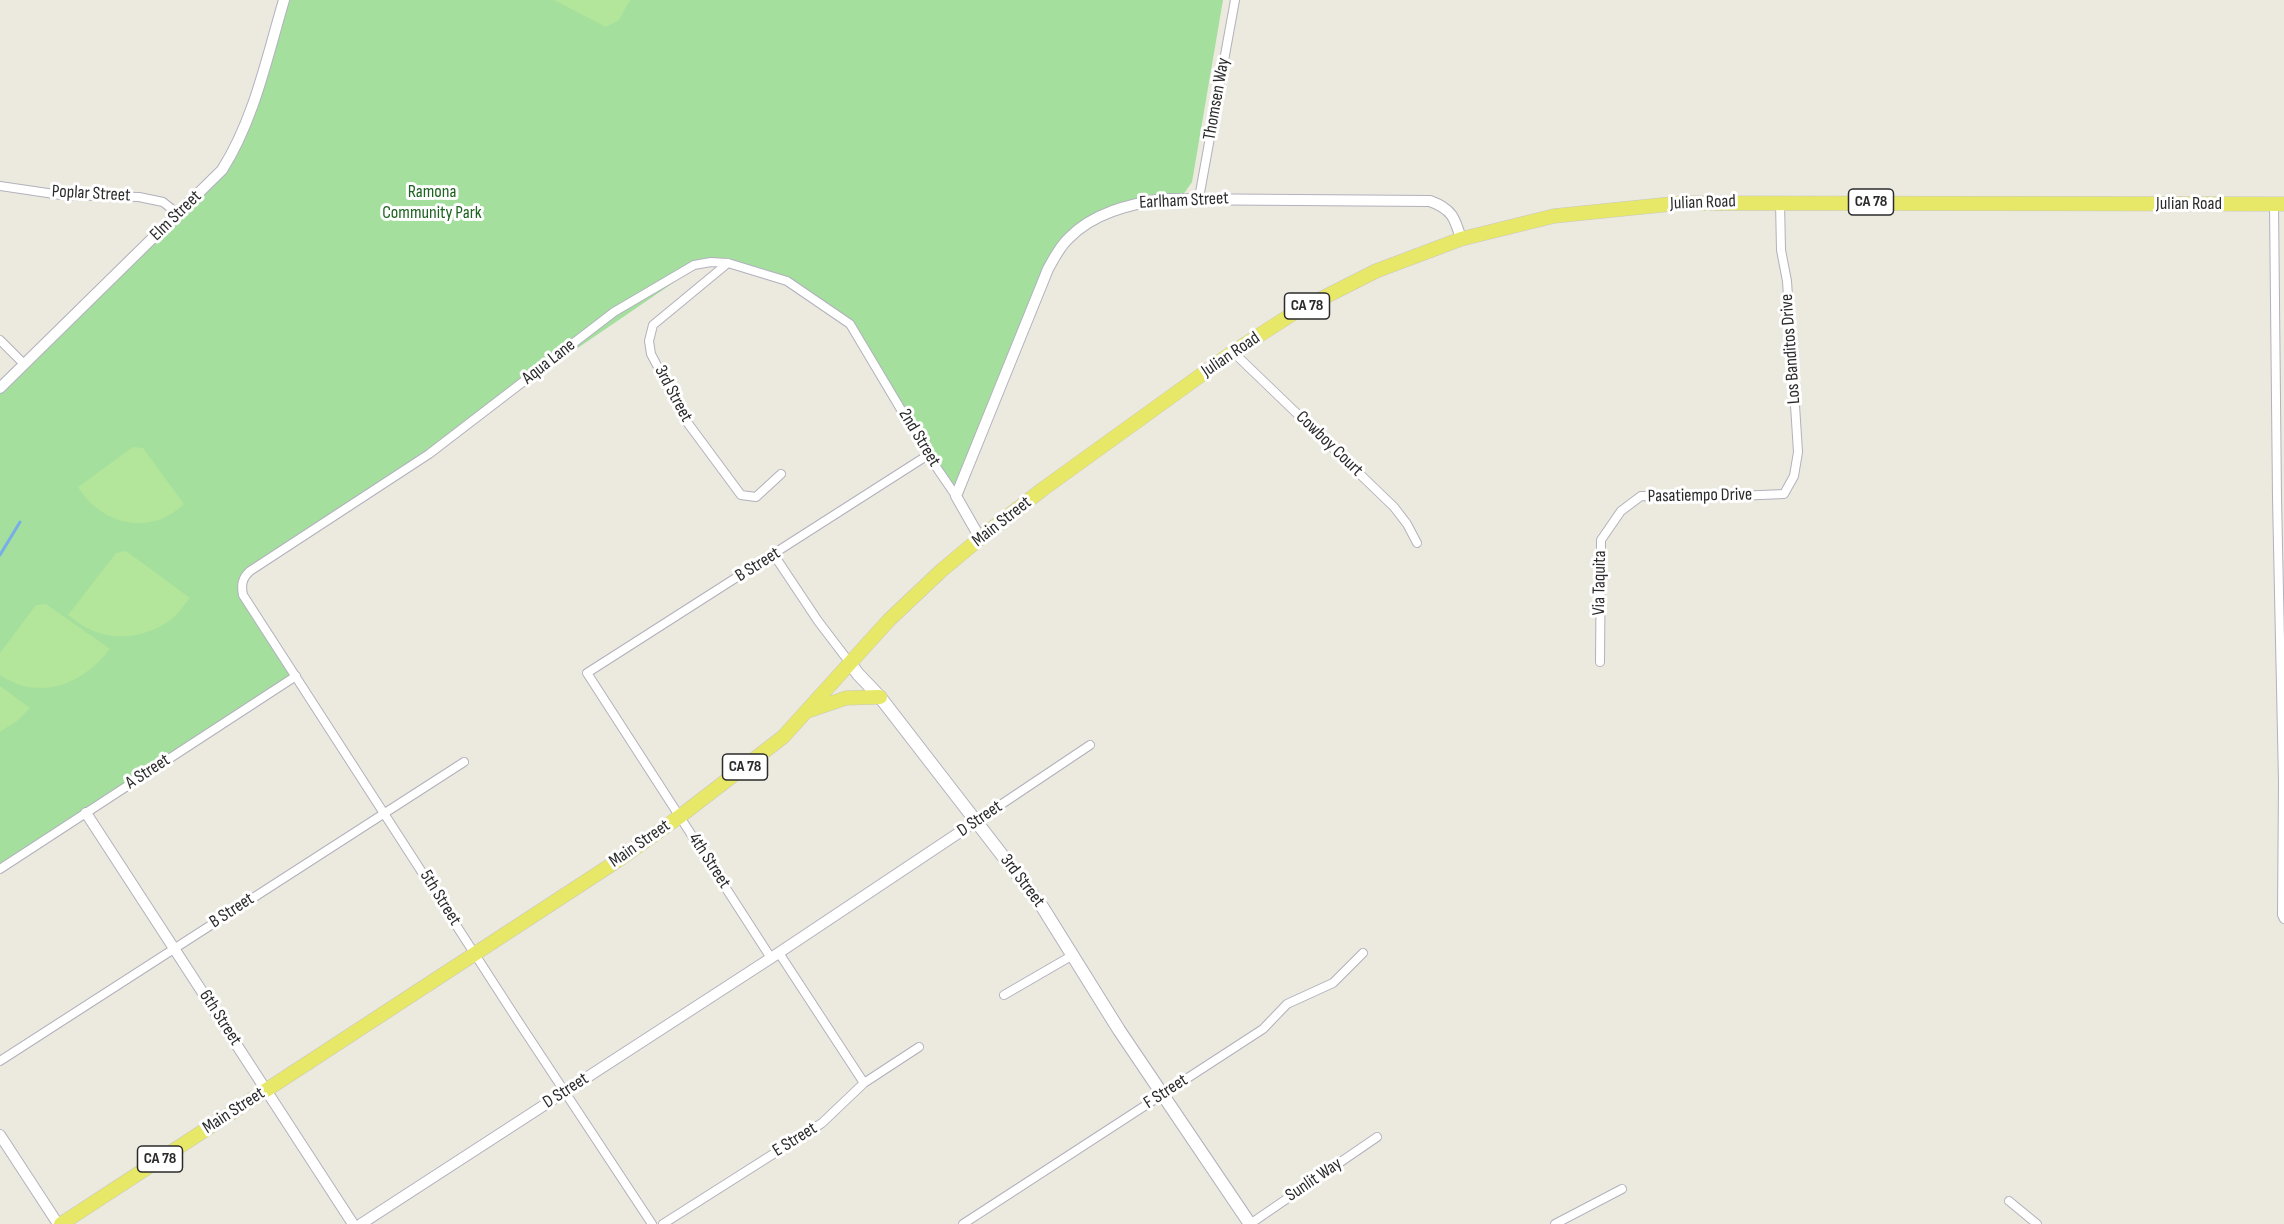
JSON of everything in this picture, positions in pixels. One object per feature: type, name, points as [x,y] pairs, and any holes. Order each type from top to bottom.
[{"type":"main road","name":"Julian Road","points":[[1168,399],[1233,352],[1298,311],[1376,271],[1461,239],[1577,212],[1681,203],[2279,204]]},
{"type":"main road","name":"Main Street","points":[[59,1224],[617,861],[679,817],[783,737],[889,620],[942,570],[1043,489],[1168,399]]},
{"type":"main road","name":"3rd Street","points":[[850,663],[880,697],[1043,908],[1250,1224]]},
{"type":"main road","points":[[806,712],[846,698],[880,697]]},
{"type":"street","name":"Elm Street","points":[[0,388],[222,170],[233,153],[254,98],[284,0]]},
{"type":"street","name":"Thomsen Way","points":[[1199,198],[1235,0]]},
{"type":"street","name":"Poplar Street","points":[[0,186],[61,195],[139,197],[163,202],[178,214]]},
{"type":"street","name":"Earlham Street","points":[[956,496],[1048,269],[1070,236],[1099,217],[1131,204],[1163,199],[1430,201],[1443,206],[1455,217],[1461,239]]},
{"type":"street","name":"Los Banditos Drive","points":[[1780,202],[1780,250],[1787,281],[1798,452],[1794,476],[1785,494]]},
{"type":"street","points":[[2279,204],[2277,498],[2283,782],[2282,915],[2284,919]]},
{"type":"street","name":"Aqua Lane","points":[[250,571],[429,454],[614,312],[694,265],[711,262],[728,263],[787,281],[850,324],[860,337]]},
{"type":"street","name":"3rd Street","points":[[728,263],[653,325],[649,340],[651,354],[687,422],[741,495],[756,497],[781,474]]},
{"type":"street","name":"2nd Street","points":[[860,337],[928,455],[956,496],[980,538]]},
{"type":"street","points":[[0,340],[24,364]]},
{"type":"street","name":"Cowboy Court","points":[[1233,352],[1394,507],[1407,524],[1417,543]]},
{"type":"street","name":"B Street","points":[[587,673],[928,455]]},
{"type":"street","name":"Pasatiempo Drive","points":[[1621,511],[1641,496],[1715,497],[1785,494]]},
{"type":"street","name":"Via Taquita","points":[[1600,662],[1601,540],[1621,511]]},
{"type":"street","name":"3rd Street","points":[[774,555],[818,621],[850,663]]},
{"type":"street","name":"5th Street","points":[[250,571],[245,575],[241,585],[243,595],[652,1224]]},
{"type":"street","name":"4th Street","points":[[587,673],[679,817],[864,1083]]},
{"type":"street","name":"A Street","points":[[0,869],[296,676]]},
{"type":"street","name":"D Street","points":[[362,1224],[775,955],[1090,744]]},
{"type":"street","name":"B Street","points":[[0,1061],[464,762]]},
{"type":"street","name":"6th Street","points":[[86,813],[353,1224]]},
{"type":"street","name":"F Street","points":[[963,1224],[1263,1029],[1287,1004],[1333,983],[1363,953]]},
{"type":"street","points":[[1004,995],[1073,954]]},
{"type":"street","name":"E Street","points":[[663,1224],[822,1123],[864,1083],[919,1047]]},
{"type":"street","points":[[0,1135],[59,1224]]},
{"type":"street","name":"Sunlit Way","points":[[1250,1224],[1377,1137]]},
{"type":"street","points":[[1555,1224],[1622,1189]]},
{"type":"street","points":[[2009,1201],[2037,1224]]},
{"type":"green space","name":"Ramona Community Park","points":[[284,0],[1223,0],[1192,182],[1181,198],[1162,199],[1091,221],[1047,269],[960,503],[860,337],[798,286],[713,262],[692,270],[251,571],[241,587],[295,676],[0,869],[0,387],[233,153]]},
{"type":"green space","points":[[554,0],[630,0],[619,20],[606,27]]},
{"type":"green space","points":[[133,447],[143,448],[184,504],[171,514],[142,523],[113,518],[100,511],[78,487]]},
{"type":"green space","points":[[126,551],[190,598],[166,623],[144,633],[133,636],[109,635],[84,627],[68,615],[116,553]]},
{"type":"green space","points":[[46,604],[110,649],[87,672],[74,680],[45,688],[15,683],[0,675],[0,653],[36,605]]},
{"type":"green space","points":[[0,686],[30,708],[17,721],[0,732]]},
{"type":"waterway","points":[[0,555],[20,522]]}]
